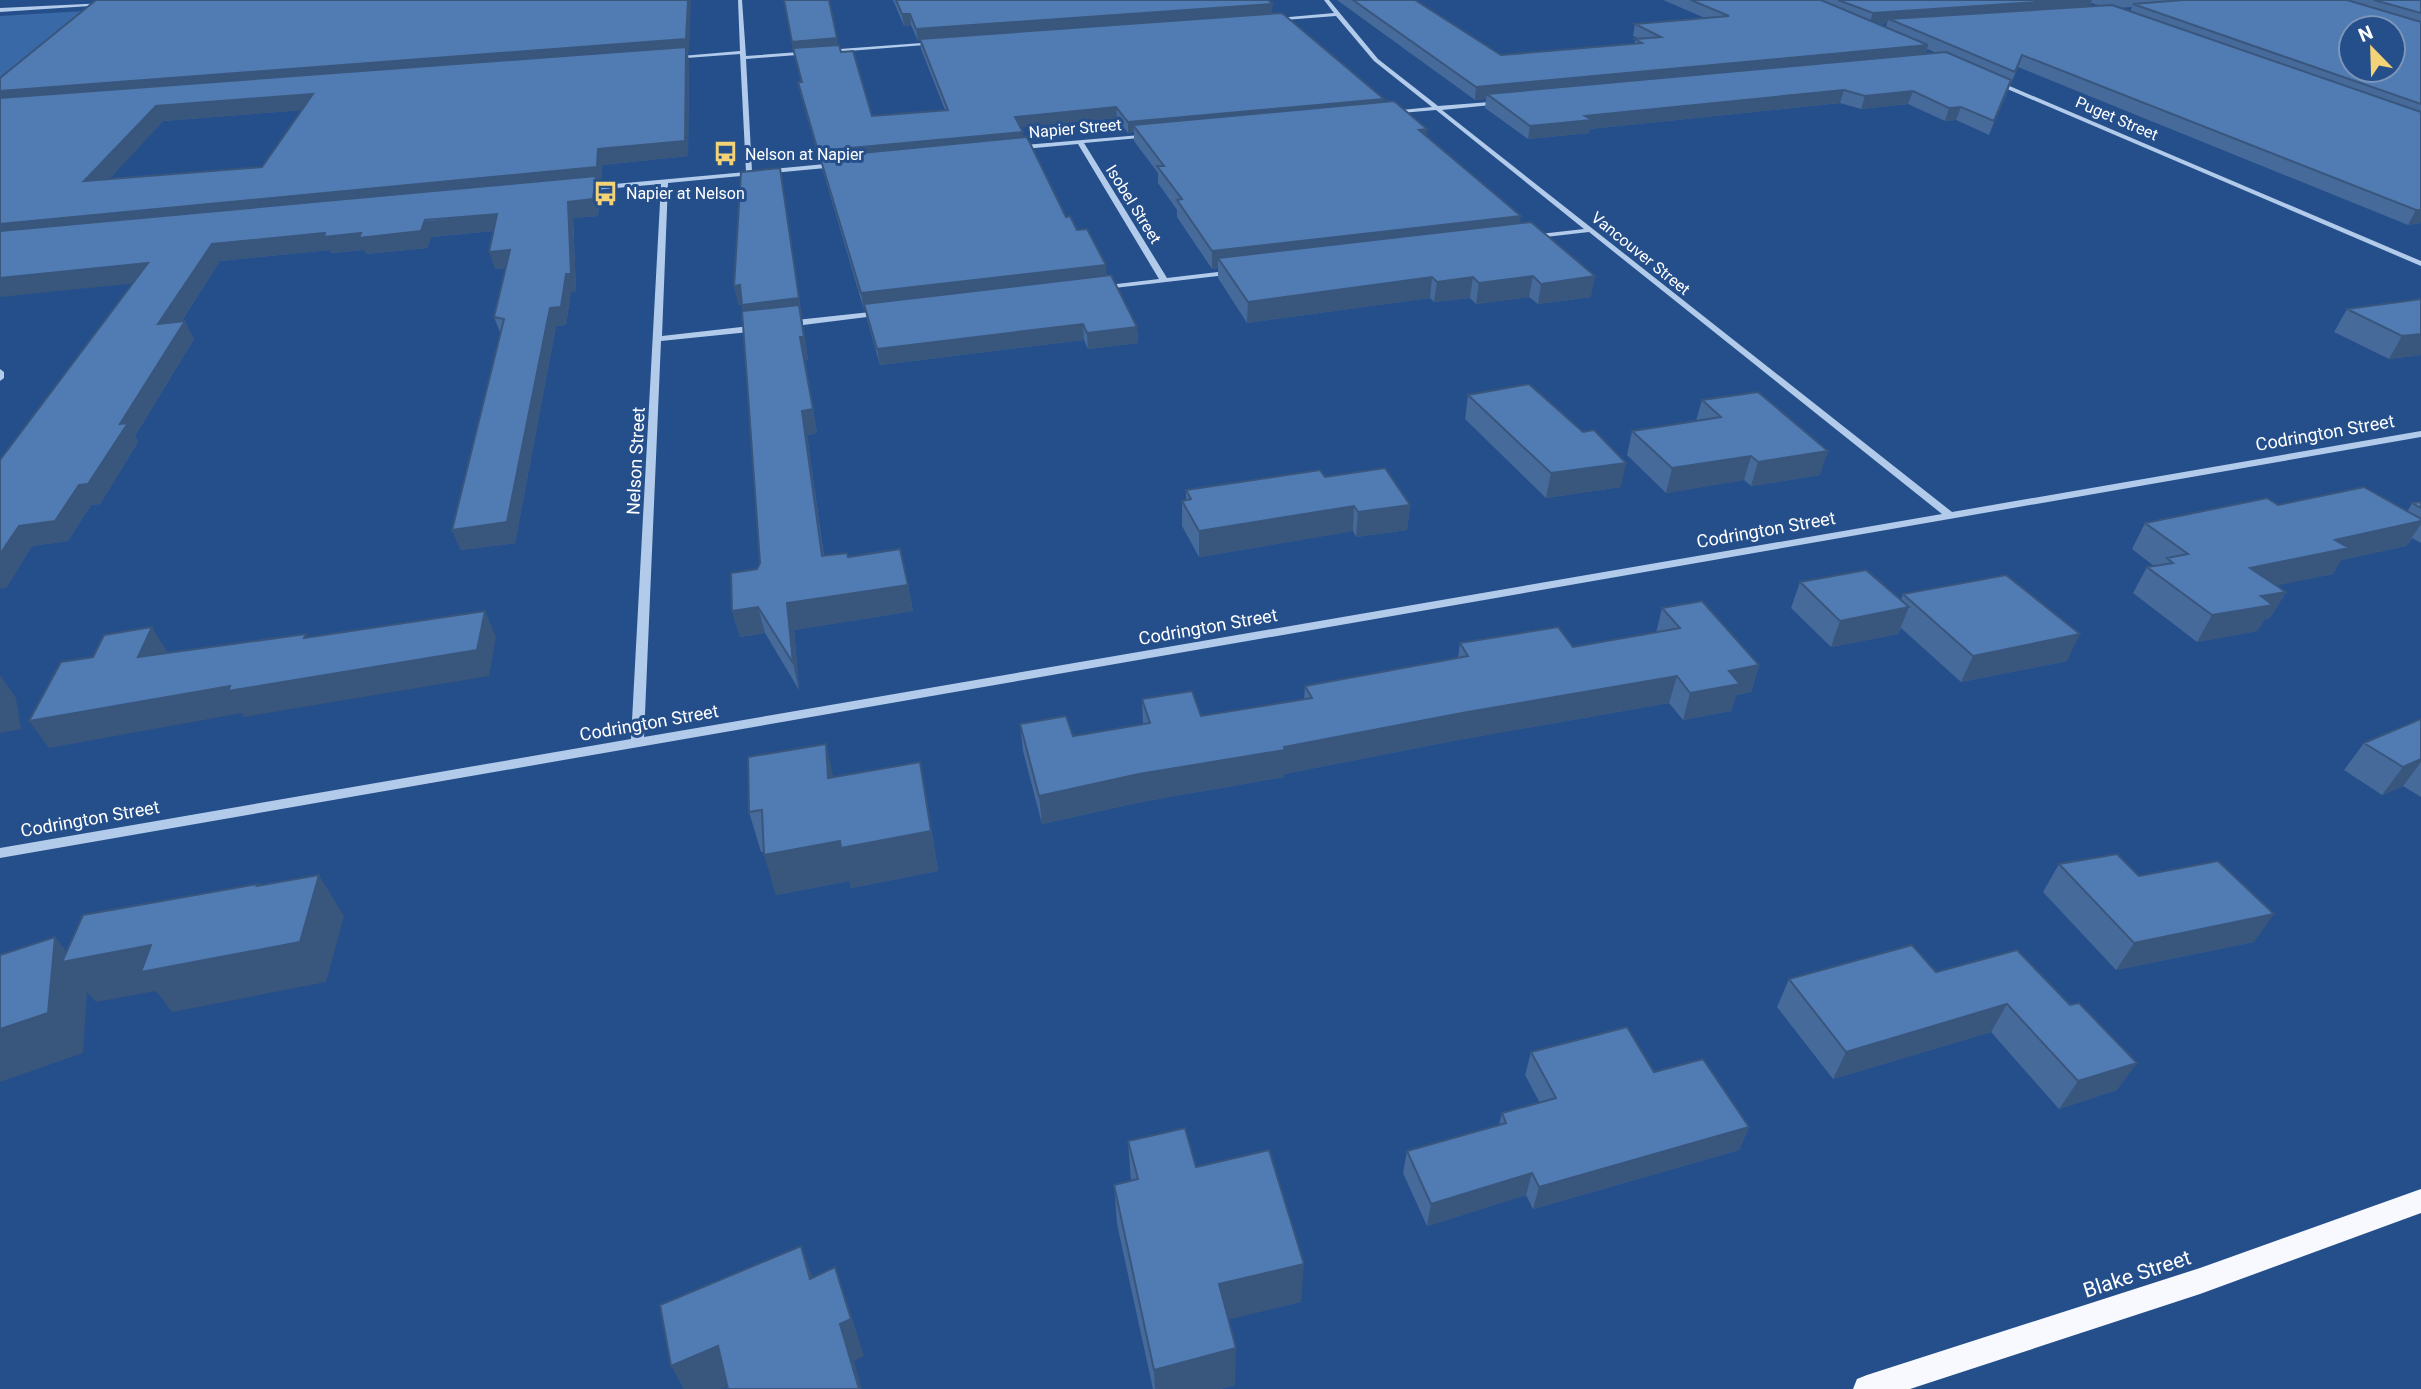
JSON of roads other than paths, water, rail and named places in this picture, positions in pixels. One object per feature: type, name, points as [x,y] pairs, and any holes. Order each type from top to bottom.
[{"type":"main road","name":"Blake Street","points":[[1867,1389],[2200,1281],[2421,1201]]},
{"type":"street","points":[[740,0],[749,173]]},
{"type":"street","name":"Vancouver Street","points":[[1326,0],[1376,60],[1951,516]]},
{"type":"street","points":[[0,10],[116,3]]},
{"type":"street","points":[[1268,19],[1336,14]]},
{"type":"street","points":[[670,57],[940,44]]},
{"type":"street","name":"Puget Street","points":[[1982,76],[2421,264]]},
{"type":"street","points":[[1382,114],[1505,102]]},
{"type":"street","name":"Napier Street","points":[[1011,148],[1162,134]]},
{"type":"street","name":"Isobel Street","points":[[1080,142],[1164,280]]},
{"type":"street","points":[[568,190],[845,164]]},
{"type":"street","name":"Nelson Street","points":[[637,744],[665,181]]},
{"type":"street","points":[[1526,238],[1590,230]]},
{"type":"street","points":[[1083,290],[1248,270]]},
{"type":"street","points":[[783,325],[892,312]]},
{"type":"street","points":[[658,340],[769,326]]},
{"type":"street","points":[[0,372],[0,378]]},
{"type":"street","name":"Codrington Street","points":[[0,853],[2421,434]]},
{"type":"place","name":"Nelson at Napier","points":[[725,154]]},
{"type":"place","name":"Napier at Nelson","points":[[606,193]]}]
